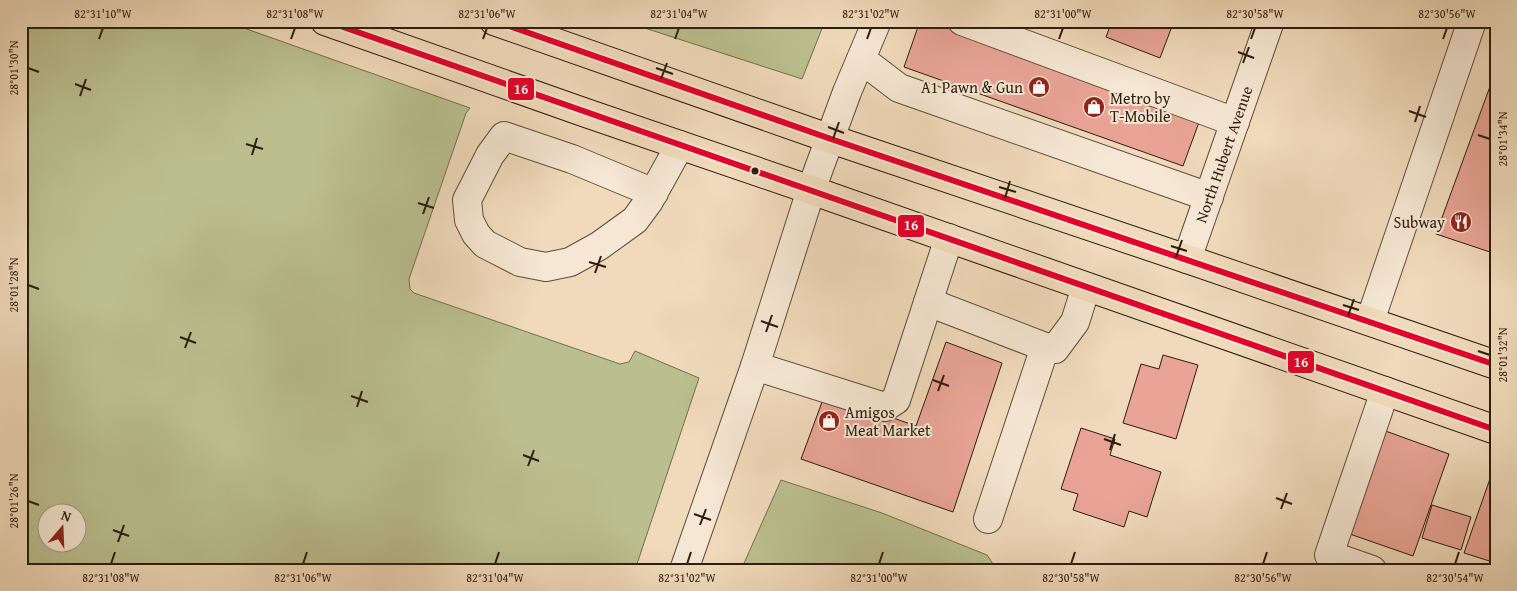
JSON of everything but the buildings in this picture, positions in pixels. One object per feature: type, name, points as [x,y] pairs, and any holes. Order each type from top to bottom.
[{"type":"main road","points":[[325,21],[1496,430]]},
{"type":"main road","points":[[494,21],[831,139],[1496,365]]},
{"type":"street","points":[[684,570],[755,366],[811,190],[847,92],[877,21]]},
{"type":"street","points":[[962,21],[1235,122]]},
{"type":"street","name":"North Hubert Avenue","points":[[1188,259],[1270,21]]},
{"type":"street","points":[[1370,321],[1472,21]]},
{"type":"street","points":[[861,59],[899,88],[1209,197]]},
{"type":"street","points":[[654,193],[572,159],[504,136],[490,155],[466,200],[469,220],[476,234],[485,244],[520,262],[546,267],[570,262],[600,246],[635,220],[654,193],[680,145]]},
{"type":"street","points":[[755,366],[885,407],[896,400],[949,238]]},
{"type":"street","points":[[928,302],[1054,349],[1075,322],[1086,287]]},
{"type":"street","points":[[988,519],[1045,347]]},
{"type":"street","points":[[1372,570],[1329,555],[1385,391]]},
{"type":"green space","points":[[21,21],[224,21],[470,108],[466,113],[409,279],[410,289],[414,293],[620,364],[629,362],[635,351],[699,378],[635,570],[21,570]]},
{"type":"green space","points":[[623,21],[825,21],[802,79]]},
{"type":"green space","points":[[781,480],[882,513],[987,555],[997,570],[741,570]]},
{"type":"transit line","name":"16","points":[[326,21],[1496,430]]},
{"type":"transit line","name":"16","points":[[495,21],[831,139],[1496,365]]},
{"type":"place","name":"A1 Pawn & Gun","points":[[1039,87]]},
{"type":"place","name":"Metro by T-Mobile","points":[[1094,107]]},
{"type":"place","name":"Subway","points":[[1461,222]]},
{"type":"place","name":"Amigos Meat Market","points":[[829,421]]}]
